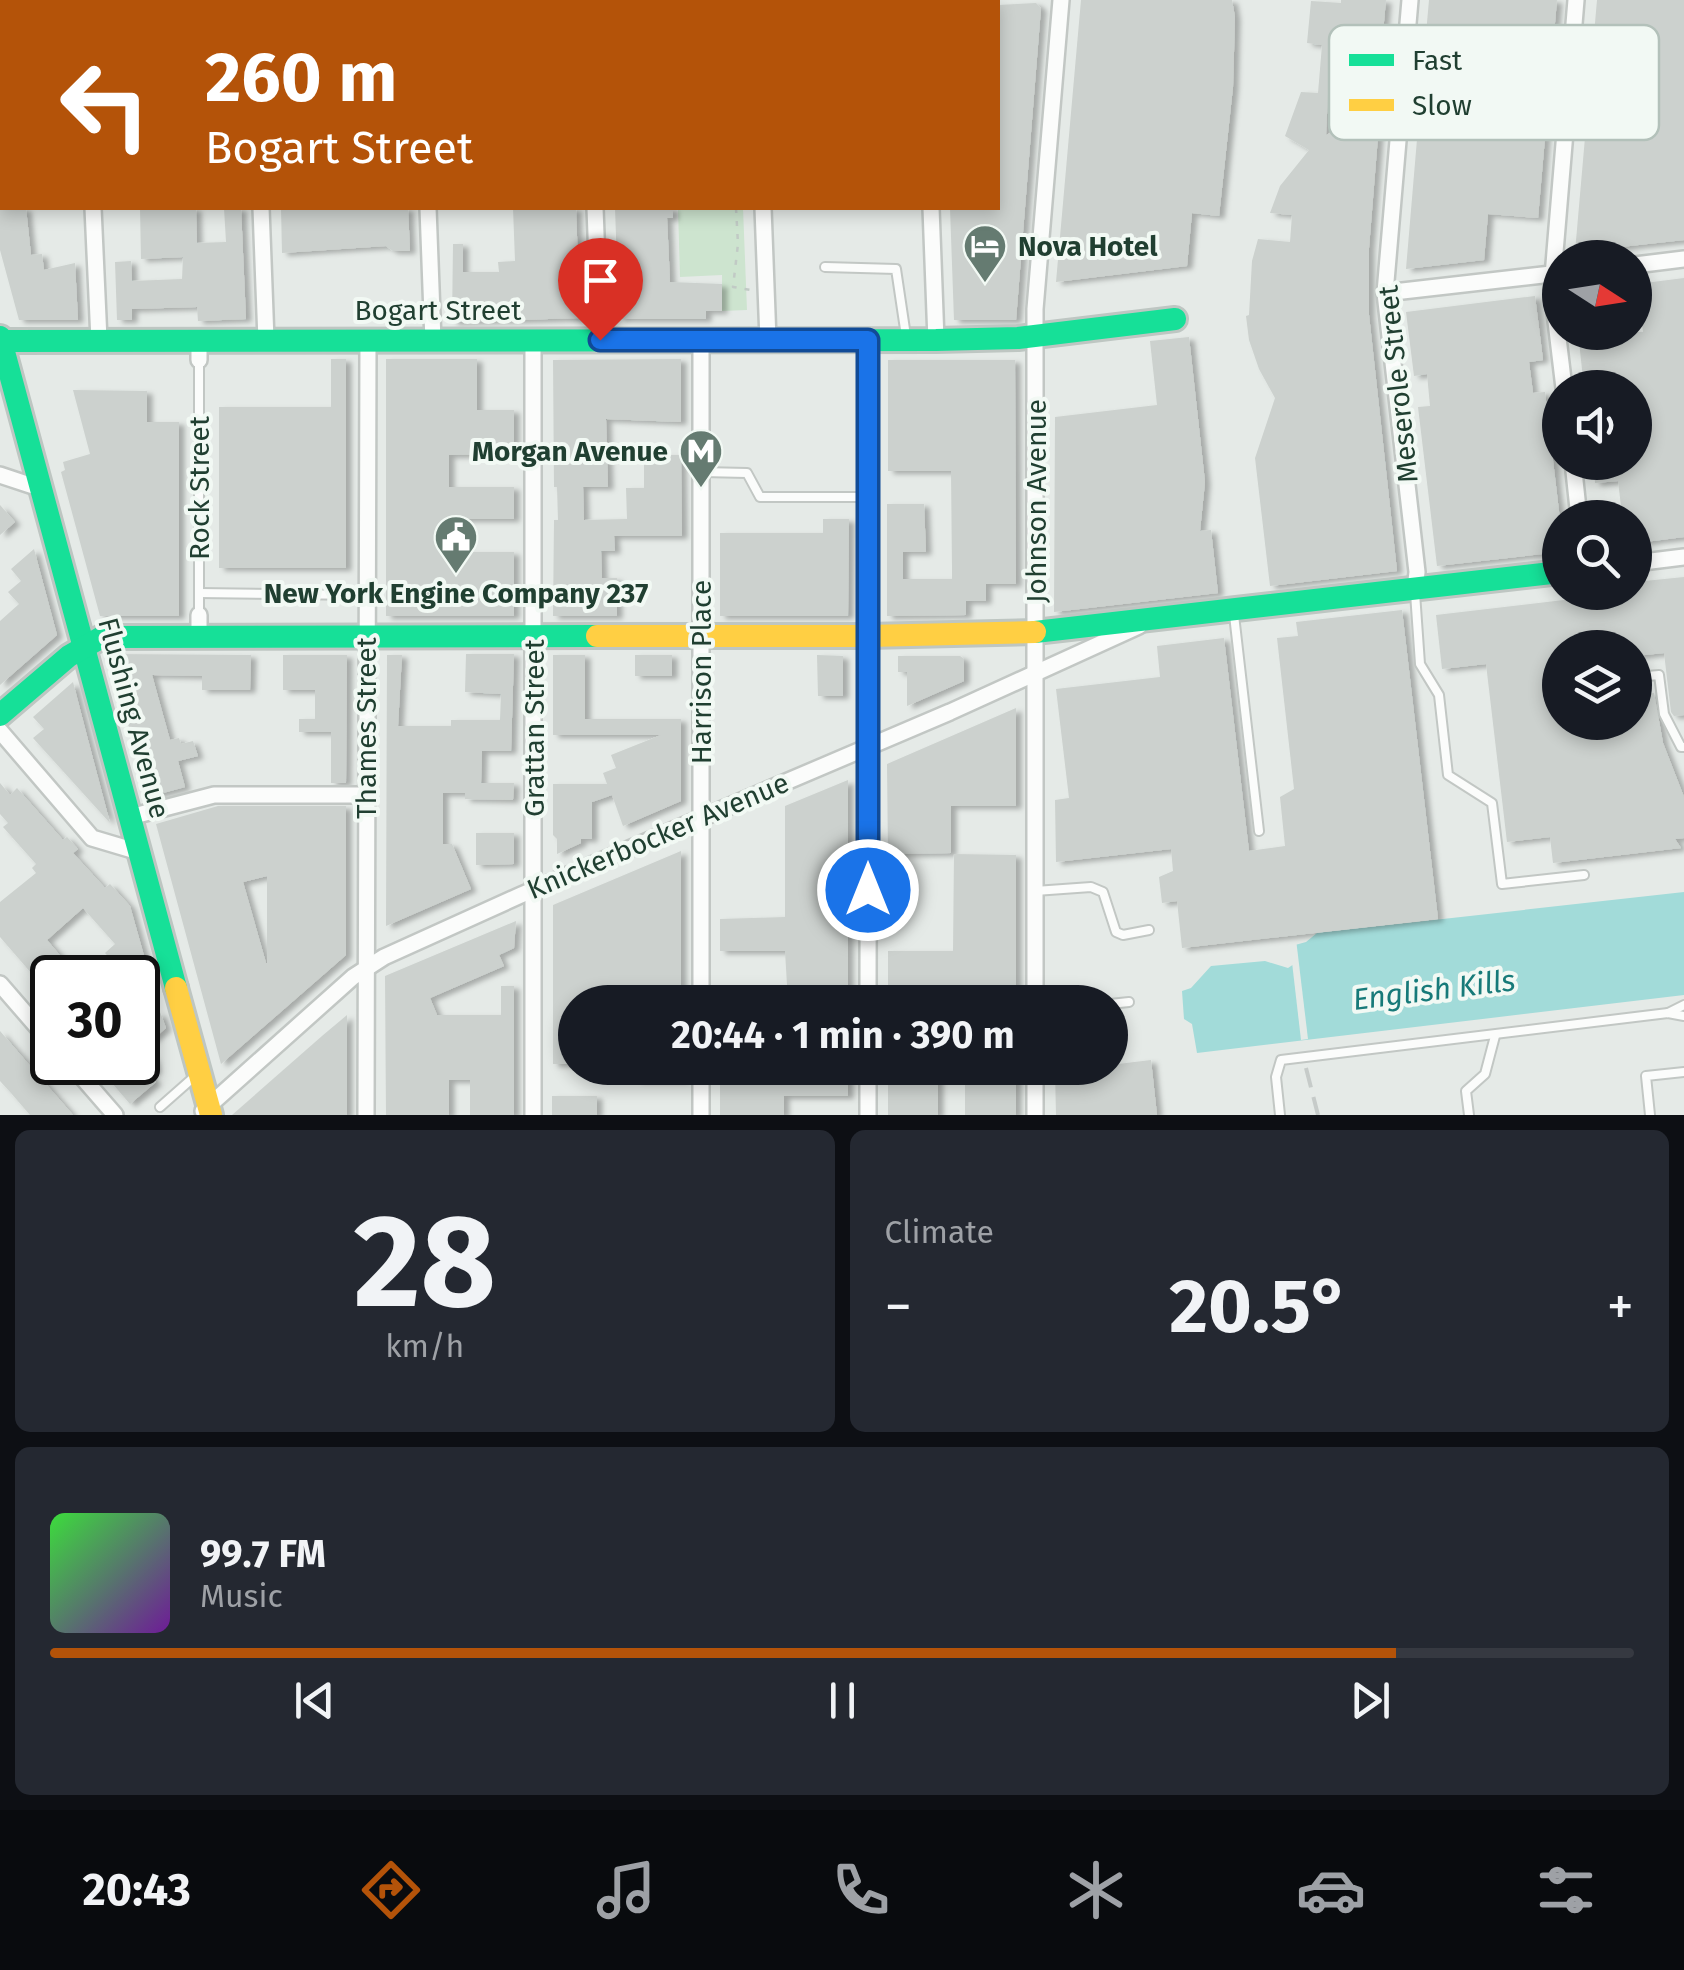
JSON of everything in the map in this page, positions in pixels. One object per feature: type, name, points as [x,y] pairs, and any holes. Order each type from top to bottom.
[{"type":"street","name":"Johnson Avenue","points":[[1035,985],[1035,336],[1061,0]]},
{"type":"street","name":"Meserole Street","points":[[1408,25],[1410,0]]},
{"type":"street","points":[[1574,25],[1576,0]]},
{"type":"street","name":"Meserole Street","points":[[1398,140],[1385,293],[1416,589]]},
{"type":"street","points":[[1559,240],[1566,140]]},
{"type":"street","points":[[93,210],[98,340]]},
{"type":"street","points":[[261,210],[266,340]]},
{"type":"street","points":[[428,210],[433,341]]},
{"type":"street","points":[[595,210],[600,340]]},
{"type":"street","points":[[763,210],[768,340]]},
{"type":"street","points":[[931,210],[936,340]]},
{"type":"street","points":[[1652,262],[1684,259]]},
{"type":"street","points":[[1385,293],[1542,276]]},
{"type":"street","name":"Bogart Street","points":[[1,339],[98,340],[198,350],[266,340],[936,340],[1035,336],[1174,319]]},
{"type":"street","name":"Flushing Avenue","points":[[1,339],[38,488],[200,1072],[206,1112]]},
{"type":"street","name":"Grattan Street","points":[[534,340],[534,1115]]},
{"type":"street","points":[[868,340],[868,985]]},
{"type":"street","name":"Thames Street","points":[[366,1115],[368,341]]},
{"type":"street","name":"Harrison Place","points":[[701,985],[702,341]]},
{"type":"street","points":[[0,475],[38,488]]},
{"type":"street","points":[[1652,560],[1684,557]]},
{"type":"street","points":[[0,715],[69,656],[102,637],[198,625],[366,636],[868,636],[1035,630],[1542,574]]},
{"type":"street","name":"Knickerbocker Avenue","points":[[206,1112],[366,968],[534,889],[1036,675],[1156,618]]},
{"type":"street","points":[[0,731],[92,838],[139,852]]},
{"type":"street","points":[[130,817],[214,795],[366,795]]},
{"type":"street","points":[[0,984],[30,1019]]},
{"type":"street","points":[[89,1085],[115,1115]]},
{"type":"street","points":[[701,1085],[701,1115]]},
{"type":"street","points":[[868,1085],[868,1115]]},
{"type":"street","points":[[1035,1085],[1035,1115]]},
{"type":"lane","points":[[825,267],[896,268],[906,340]]},
{"type":"lane","name":"Rock Street","points":[[198,350],[198,625]]},
{"type":"lane","points":[[701,472],[746,472],[760,497],[868,498]]},
{"type":"lane","points":[[1416,589],[1413,603],[1420,664],[1439,694],[1448,774],[1492,802],[1502,884],[1584,875]]},
{"type":"lane","points":[[198,593],[367,596]]},
{"type":"lane","points":[[1234,611],[1259,831]]},
{"type":"lane","points":[[1652,675],[1660,674],[1664,714],[1680,747],[1684,747]]},
{"type":"lane","points":[[1035,891],[1091,887],[1103,892],[1116,932],[1148,930]]},
{"type":"lane","points":[[1668,1013],[1684,1004]]},
{"type":"lane","points":[[1280,1115],[1276,1077],[1281,1060],[1668,1013],[1684,1016]]},
{"type":"lane","points":[[1469,1115],[1466,1091],[1485,1074],[1495,1036]]},
{"type":"lane","points":[[160,1106],[200,1072]]},
{"type":"lane","points":[[1650,1115],[1646,1076],[1684,1072]]},
{"type":"path","points":[[736,210],[738,244],[733,287],[754,290]]},
{"type":"green space","points":[[678,210],[743,210],[747,310],[722,311],[722,275],[680,277]]},
{"type":"water","name":"English Kills","points":[[1684,892],[1684,995],[1197,1053],[1192,1024],[1184,1019],[1182,991],[1191,988],[1211,966],[1265,961],[1288,968],[1297,962],[1295,945],[1317,933]]},
{"type":"pier","points":[[1296,939],[1308,1039],[1301,1040],[1290,945]]},
{"type":"building","points":[[1081,0],[1232,0],[1233,87],[1219,216],[1192,213],[1187,266],[1056,282]]},
{"type":"building","points":[[1386,0],[1384,25],[1329,25],[1326,135],[1329,133],[1329,140],[1378,140],[1369,248],[1369,315],[1397,571],[1270,586],[1255,458],[1275,398],[1249,340],[1246,316],[1252,261],[1258,239],[1290,242],[1292,215],[1270,213],[1280,186],[1309,150],[1285,136],[1301,92],[1318,93],[1322,45],[1307,43],[1311,1]]},
{"type":"building","points":[[1429,0],[1557,0],[1555,25],[1427,25]]},
{"type":"building","points":[[1597,0],[1684,0],[1684,240],[1652,244],[1652,240],[1576,240],[1585,140],[1659,140],[1659,25],[1595,25]]},
{"type":"building","points":[[1036,3],[1041,8],[1016,320],[954,320],[950,210],[1000,210],[1000,5]]},
{"type":"building","points":[[1417,140],[1545,140],[1538,218],[1488,214],[1484,260],[1406,269]]},
{"type":"building","points":[[0,210],[26,210],[31,255],[42,254],[44,270],[75,263],[78,320],[19,320],[0,250]]},
{"type":"building","points":[[140,210],[196,210],[197,243],[226,242],[224,210],[241,210],[246,319],[198,321],[197,307],[132,309],[132,320],[117,320],[115,262],[131,261],[132,281],[182,279],[183,257],[141,259]]},
{"type":"building","points":[[281,210],[408,210],[410,251],[393,251],[386,246],[282,253]]},
{"type":"building","points":[[513,210],[576,210],[580,318],[452,322],[453,244],[463,244],[463,272],[499,272],[498,262],[515,261]]},
{"type":"building","points":[[615,210],[673,210],[673,218],[667,218],[670,282],[722,284],[722,311],[706,311],[706,319],[619,319]]},
{"type":"building","points":[[1684,278],[1684,537],[1652,541],[1652,500],[1620,500],[1618,481],[1595,480],[1652,480],[1652,370],[1582,370],[1580,350],[1652,350],[1652,282]]},
{"type":"building","points":[[1535,296],[1543,360],[1529,362],[1533,393],[1542,392],[1542,480],[1555,480],[1558,500],[1542,500],[1542,554],[1437,566],[1418,407],[1430,406],[1427,374],[1414,376],[1406,312]]},
{"type":"building","points":[[1189,337],[1205,482],[1200,531],[1211,530],[1218,593],[1054,612],[1055,417],[1157,405],[1150,341]]},
{"type":"building","points":[[331,359],[346,359],[346,568],[219,568],[219,407],[331,407]]},
{"type":"building","points":[[386,359],[477,359],[477,410],[514,410],[514,454],[449,455],[449,487],[514,487],[514,519],[449,519],[449,552],[514,552],[514,616],[386,616]]},
{"type":"building","points":[[681,359],[681,422],[606,419],[608,487],[583,487],[584,520],[627,519],[626,488],[644,488],[644,455],[681,455],[682,536],[614,536],[615,551],[601,551],[602,578],[617,578],[617,616],[553,616],[554,520],[558,520],[553,360]]},
{"type":"building","points":[[888,360],[1015,360],[1016,584],[986,584],[986,601],[966,601],[966,615],[887,616],[887,504],[924,504],[926,552],[903,552],[903,579],[952,579],[951,471],[888,471]]},
{"type":"building","points":[[73,390],[147,391],[147,422],[179,422],[179,616],[100,616],[61,472],[65,470],[63,462],[90,454]]},
{"type":"building","points":[[0,505],[15,522],[0,535]]},
{"type":"building","points":[[823,519],[849,519],[848,616],[720,616],[720,533],[823,533]]},
{"type":"building","points":[[34,549],[57,635],[0,685],[0,621],[19,604],[8,592],[21,581],[11,569]]},
{"type":"building","points":[[1684,577],[1684,715],[1674,716],[1671,712],[1664,653],[1652,654],[1652,630],[1542,630],[1542,740],[1652,740],[1654,693],[1663,743],[1684,797],[1684,838],[1675,839],[1681,848],[1553,863],[1550,837],[1507,842],[1486,664],[1442,669],[1436,615],[1542,603],[1542,610],[1652,610],[1652,580]]},
{"type":"building","points":[[1402,610],[1438,919],[1182,948],[1177,901],[1162,903],[1159,877],[1173,871],[1171,849],[1056,862],[1055,800],[1069,798],[1056,689],[1160,677],[1157,646],[1224,638],[1249,851],[1285,846],[1280,797],[1294,789],[1277,638],[1298,636],[1296,622]]},
{"type":"building","points":[[109,654],[251,655],[250,690],[202,690],[202,676],[152,675],[170,740],[179,738],[181,744],[193,741],[198,756],[178,761],[185,787],[148,797]]},
{"type":"building","points":[[466,654],[514,654],[511,751],[482,751],[481,783],[514,783],[513,800],[465,799],[465,793],[443,793],[443,844],[452,844],[471,889],[386,926],[387,655],[402,655],[398,726],[451,726],[451,720],[500,720],[501,694],[465,692]]},
{"type":"building","points":[[283,655],[347,655],[346,783],[331,783],[331,732],[299,732],[299,719],[315,719],[315,690],[283,690]]},
{"type":"building","points":[[553,655],[585,655],[585,719],[681,719],[681,801],[623,826],[612,795],[592,802],[592,839],[581,839],[581,843],[557,854],[553,784],[607,784],[603,773],[616,768],[611,755],[661,735],[553,735]]},
{"type":"building","points":[[635,655],[672,655],[672,676],[635,676]]},
{"type":"building","points":[[817,655],[843,656],[843,696],[818,696]]},
{"type":"building","points":[[898,656],[960,656],[964,659],[964,681],[907,706],[907,672],[898,672]]},
{"type":"building","points":[[73,682],[110,823],[33,738],[44,729],[33,717]]},
{"type":"building","points":[[1016,708],[1016,806],[951,806],[951,853],[888,854],[887,764]]},
{"type":"building","points":[[848,780],[848,985],[787,985],[785,951],[720,951],[720,919],[785,917],[785,806]]},
{"type":"building","points":[[0,783],[10,795],[17,788],[63,840],[67,837],[78,849],[73,853],[105,888],[110,884],[130,906],[144,955],[107,955],[115,944],[83,908],[47,940],[60,955],[30,955],[30,972],[0,937],[0,902],[36,873],[32,868],[36,864],[3,827],[8,823],[0,814]]},
{"type":"building","points":[[218,806],[346,806],[346,955],[221,1064],[156,824]],"holes":[[[267,876],[267,963],[243,882]]]},
{"type":"building","points":[[476,833],[514,833],[514,864],[476,865]]},
{"type":"building","points":[[681,851],[681,985],[558,985],[558,1064],[553,1064],[553,905]]},
{"type":"building","points":[[954,854],[1016,855],[1016,985],[888,985],[888,951],[953,951]]},
{"type":"building","points":[[516,921],[514,948],[499,955],[504,966],[430,998],[437,1015],[501,1015],[501,986],[514,986],[514,1115],[470,1115],[470,1080],[449,1080],[449,1115],[386,1115],[385,976]]},
{"type":"building","points":[[160,1012],[166,1028],[160,1033]]},
{"type":"building","points":[[347,1015],[347,1115],[232,1115],[322,1036]]},
{"type":"building","points":[[0,1031],[30,1066],[30,1085],[47,1085],[73,1115],[30,1115],[0,1081]]},
{"type":"building","points":[[1151,1060],[1157,1115],[1056,1115],[1055,1085],[1128,1085],[1128,1063]]},
{"type":"building","points":[[114,1085],[152,1085],[130,1104]]},
{"type":"building","points":[[720,1085],[848,1085],[848,1096],[784,1096],[784,1115],[720,1115]]},
{"type":"building","points":[[888,1085],[938,1085],[938,1115],[888,1115]]},
{"type":"building","points":[[965,1085],[1016,1085],[1016,1115],[965,1115]]},
{"type":"building","points":[[552,1096],[597,1096],[597,1115],[552,1115]]},
{"type":"railway","points":[[1306,1068],[1318,1115]]},
{"type":"traffic: fast","points":[[1,341],[936,340],[1018,338],[1175,319]]},
{"type":"traffic: fast","points":[[0,337],[176,988]]},
{"type":"traffic: fast","points":[[1035,632],[1542,574]]},
{"type":"traffic: fast","points":[[0,715],[69,656],[102,637],[597,636]]},
{"type":"traffic: slow","points":[[597,636],[1035,632]]},
{"type":"traffic: slow","points":[[176,988],[211,1115]]},
{"type":"place","name":"Nova Hotel","points":[[985,284]]},
{"type":"place","name":"Morgan Avenue","points":[[701,489]]},
{"type":"place","name":"New York Engine Company 237","points":[[456,575]]},
{"type":"route","points":[[600,340],[868,340],[868,890]]}]
